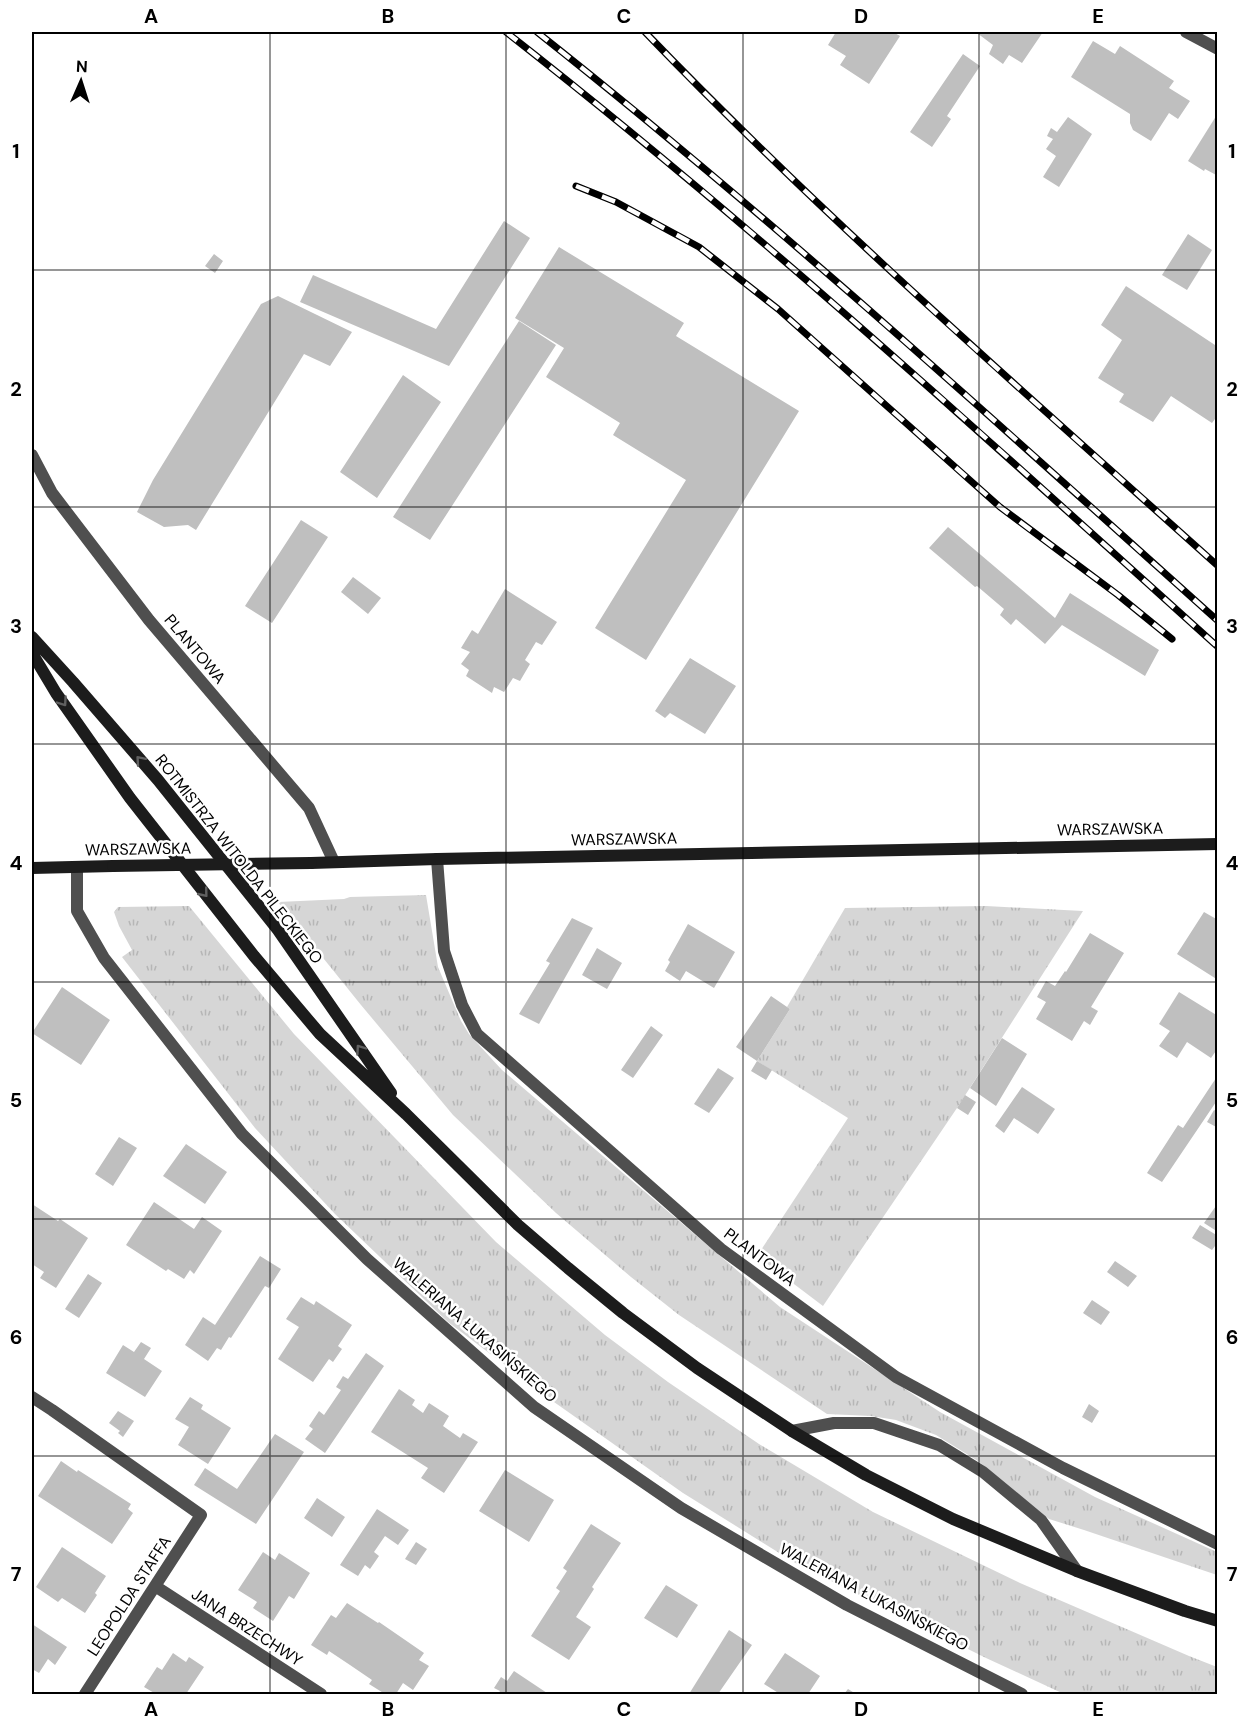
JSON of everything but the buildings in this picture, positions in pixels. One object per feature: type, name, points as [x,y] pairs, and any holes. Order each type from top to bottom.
[{"type":"main road","name":"ROTMISTRZA WITOLDA PILECKIEGO","points":[[32,637],[158,780],[278,930],[406,1114]]},
{"type":"main road","name":"ROTMISTRZA WITOLDA PILECKIEGO","points":[[32,653],[56,693],[130,798],[254,956],[320,1034],[406,1114],[518,1225],[568,1269],[697,1368],[792,1431],[866,1475],[953,1519],[1077,1571],[1185,1611],[1218,1620]]},
{"type":"main road","name":"WARSZAWSKA","points":[[32,868],[1218,844]]},
{"type":"street","points":[[1186,32],[1218,49]]},
{"type":"street","name":"PLANTOWA","points":[[32,455],[52,493],[149,620],[309,808],[334,862]]},
{"type":"street","name":"PLANTOWA","points":[[437,859],[444,951],[462,1005],[477,1034],[721,1249],[896,1377],[1063,1468],[1218,1544]]},
{"type":"street","name":"WALERIANA ŁUKASIŃSKIEGO","points":[[77,867],[77,911],[104,958],[242,1134],[368,1258],[534,1407],[681,1508],[848,1605],[1022,1695]]},
{"type":"street","name":"LEOPOLDA STAFFA","points":[[32,1397],[201,1515],[85,1695]]},
{"type":"street","points":[[792,1431],[834,1423],[874,1423],[939,1445],[983,1472],[1041,1520],[1077,1571]]},
{"type":"street","name":"JANA BRZECHWY","points":[[155,1586],[321,1695]]},
{"type":"green space","points":[[426,895],[438,967],[461,1021],[469,1034],[502,1070],[780,1307],[940,1412],[1095,1497],[1217,1552],[1217,1575],[1049,1519],[978,1461],[936,1435],[896,1420],[871,1416],[827,1414],[679,1315],[556,1213],[453,1115],[278,902]]},
{"type":"green space","points":[[189,906],[294,1034],[496,1242],[605,1335],[668,1382],[759,1444],[873,1512],[1020,1583],[1217,1667],[1217,1694],[1064,1694],[986,1658],[797,1564],[683,1493],[554,1402],[448,1322],[335,1214],[255,1128],[122,957],[132,950],[114,912],[118,907]]},
{"type":"green space","points":[[986,906],[1083,911],[957,1108],[823,1306],[757,1256],[848,1118],[757,1061],[790,1009],[787,1007],[845,908]]},
{"type":"railway","points":[[506,32],[598,105],[778,256],[1218,647]]},
{"type":"railway","points":[[537,32],[625,102],[797,247],[1218,621]]},
{"type":"railway","points":[[645,32],[783,170],[854,237],[1218,566]]},
{"type":"railway","points":[[576,186],[616,202],[699,247],[778,309],[1000,507],[1118,595],[1172,639]]}]
